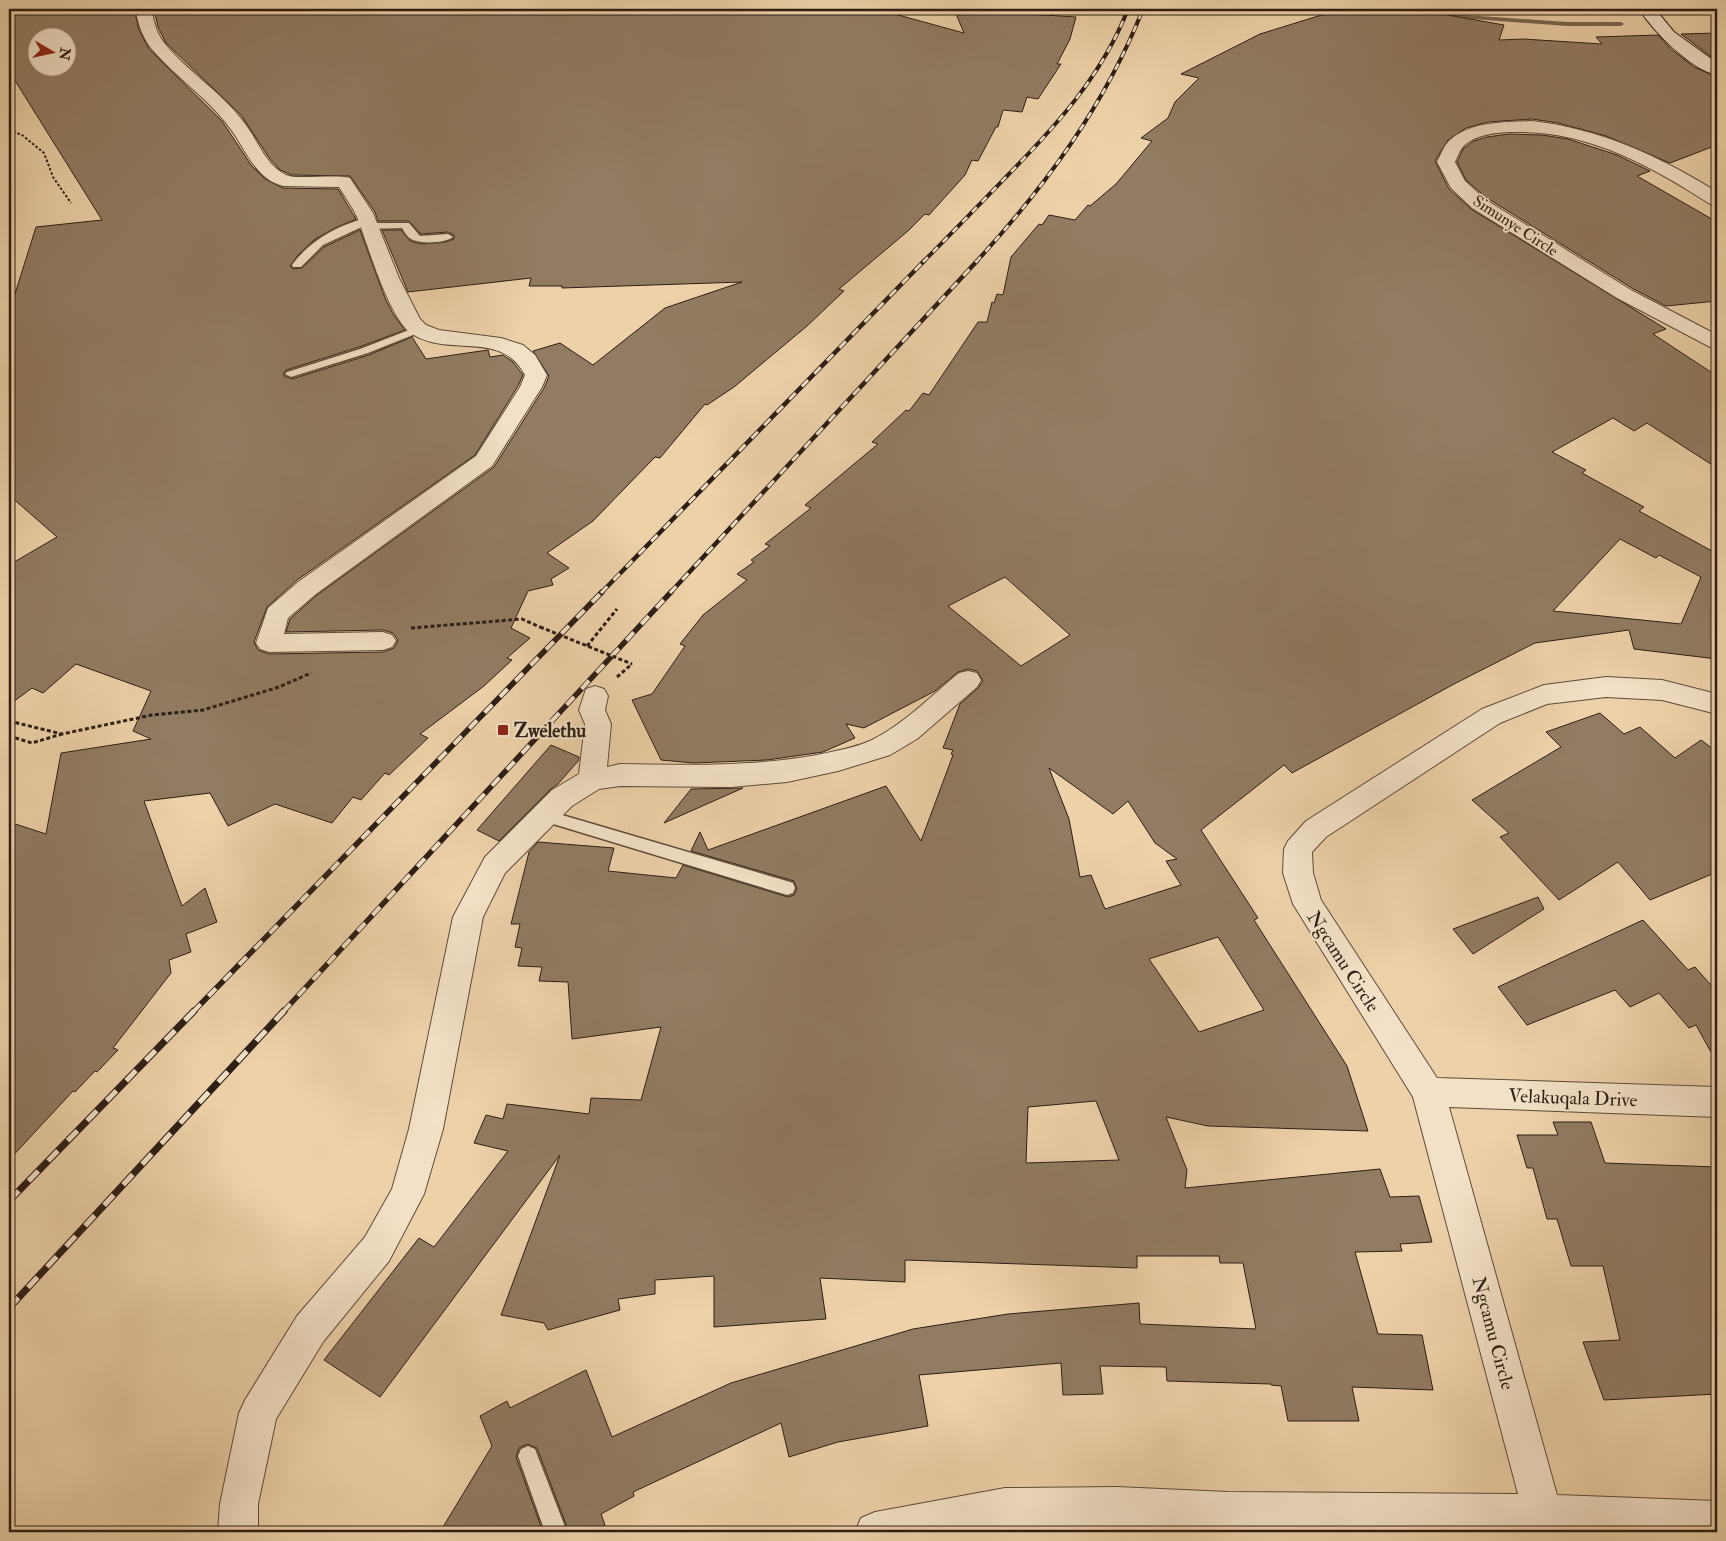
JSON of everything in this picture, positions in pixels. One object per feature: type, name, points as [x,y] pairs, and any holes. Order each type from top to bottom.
[{"type":"street","points":[[144,9],[145,20],[157,45],[223,109],[240,129],[253,152],[268,170],[283,181],[344,182],[368,224],[411,324],[429,334],[506,345],[521,351],[532,363],[536,375],[531,387],[484,461],[307,588],[277,614],[269,643],[383,641]]},
{"type":"street","points":[[1647,9],[1652,18],[1673,39],[1717,70]]},
{"type":"street","name":"Simunye Circle","points":[[1713,193],[1620,147],[1556,129],[1520,125],[1493,128],[1469,136],[1454,146],[1446,162],[1457,184],[1479,204],[1624,294],[1717,343]]},
{"type":"street","points":[[238,1532],[239,1504],[258,1413],[310,1329],[377,1249],[406,1194],[426,1130],[468,917],[495,865],[562,798],[592,780],[620,775],[740,775],[788,770],[838,760],[880,748],[907,732],[968,680]]},
{"type":"street","name":"Ngcamu Circle","points":[[1543,1514],[1428,1092],[1308,904],[1298,873],[1298,849],[1316,829],[1491,716],[1544,695],[1606,687],[1662,690],[1717,704]]},
{"type":"street","points":[[592,780],[598,724],[592,710],[595,696]]},
{"type":"street","name":"Velakuqala Drive","points":[[1428,1092],[1717,1102]]},
{"type":"street","points":[[875,1532],[1005,1508],[1117,1507],[1230,1522],[1543,1514],[1717,1521]]},
{"type":"lane","points":[[296,265],[305,254],[327,237],[368,224],[399,225],[408,228],[414,237],[419,239],[448,237]]},
{"type":"lane","points":[[291,374],[364,352],[419,329]]},
{"type":"lane","points":[[545,816],[787,888]]},
{"type":"lane","points":[[528,1456],[556,1532]]},
{"type":"path","points":[[9,130],[22,135],[44,153],[53,177],[71,204]]},
{"type":"path","points":[[587,646],[617,608]]},
{"type":"path","points":[[383,641],[412,628],[522,619],[632,664]]},
{"type":"path","points":[[9,736],[32,743],[62,734],[152,715],[203,710],[279,687],[314,672]]},
{"type":"path","points":[[9,721],[62,734]]},
{"type":"building","points":[[9,9],[134,9],[139,30],[149,49],[222,121],[251,165],[265,179],[283,188],[338,189],[356,219],[315,239],[298,255],[290,266],[293,269],[302,268],[324,247],[360,230],[385,298],[393,314],[405,330],[286,370],[284,376],[292,379],[369,355],[412,337],[426,359],[488,350],[490,357],[503,355],[513,362],[523,375],[475,455],[297,580],[267,607],[254,642],[258,650],[269,654],[383,652],[394,648],[398,640],[393,633],[383,630],[286,632],[290,619],[317,595],[494,467],[544,388],[549,376],[533,351],[560,343],[593,365],[665,308],[742,282],[562,288],[562,286],[529,286],[531,278],[408,292],[382,230],[401,230],[410,241],[422,244],[446,242],[454,239],[454,235],[448,232],[421,234],[409,221],[378,221],[375,212],[350,176],[292,175],[280,170],[270,159],[241,115],[166,43],[158,27],[154,9],[844,9],[878,12],[880,10],[964,33],[954,9],[1022,9],[1028,14],[1076,17],[1070,39],[1057,64],[1061,64],[1038,99],[1027,97],[1022,112],[1003,110],[998,127],[996,127],[978,161],[972,160],[965,175],[929,215],[925,214],[908,231],[839,289],[844,291],[807,326],[734,387],[707,405],[705,404],[660,458],[655,457],[593,521],[547,553],[569,568],[551,579],[553,585],[528,591],[511,628],[530,638],[507,658],[512,660],[484,686],[420,734],[428,738],[389,775],[385,773],[361,800],[353,797],[332,823],[275,804],[228,826],[210,793],[144,801],[182,906],[205,888],[217,922],[186,934],[191,952],[169,960],[171,973],[113,1048],[118,1050],[97,1072],[95,1071],[75,1092],[73,1091],[9,1160],[9,822],[46,834],[61,753],[151,739],[133,731],[151,691],[76,664],[43,693],[32,688],[9,705],[9,565],[57,537],[9,495],[9,313],[36,227],[102,220],[9,71]]},
{"type":"building","points":[[1341,9],[1413,9],[1504,25],[1499,40],[1523,39],[1602,44],[1596,37],[1658,35],[1672,50],[1694,67],[1717,77],[1717,145],[1670,163],[1606,136],[1558,123],[1532,119],[1488,122],[1466,128],[1448,140],[1435,161],[1449,189],[1471,209],[1666,329],[1653,334],[1717,376],[1717,468],[1647,423],[1634,431],[1613,418],[1552,452],[1586,470],[1582,473],[1644,507],[1639,511],[1712,551],[1717,539],[1717,659],[1634,649],[1629,630],[1535,643],[1454,684],[1292,773],[1284,765],[1201,830],[1258,918],[1254,920],[1347,1066],[1368,1131],[1208,1126],[1166,1117],[1187,1170],[1185,1188],[1380,1169],[1390,1197],[1419,1196],[1432,1242],[1400,1244],[1402,1251],[1355,1252],[1378,1334],[1422,1335],[1433,1390],[1352,1387],[1359,1421],[1288,1421],[1281,1386],[1271,1384],[1167,1381],[1166,1367],[1100,1366],[1103,1394],[1063,1395],[1061,1363],[919,1375],[928,1426],[838,1442],[789,1457],[781,1423],[633,1492],[634,1496],[601,1514],[605,1525],[590,1532],[569,1532],[537,1448],[527,1444],[519,1448],[516,1457],[543,1532],[440,1532],[492,1446],[480,1416],[507,1401],[510,1408],[586,1370],[612,1437],[731,1383],[913,1329],[1008,1314],[1139,1303],[1140,1324],[1256,1329],[1243,1263],[1220,1263],[1219,1256],[1137,1256],[1137,1268],[905,1260],[905,1282],[820,1278],[826,1319],[714,1327],[714,1276],[655,1280],[655,1294],[618,1299],[620,1310],[548,1330],[544,1323],[501,1315],[560,1155],[380,1397],[324,1360],[419,1238],[434,1247],[508,1151],[474,1143],[486,1115],[503,1119],[507,1104],[589,1114],[591,1098],[641,1100],[661,1027],[572,1039],[568,982],[539,981],[542,967],[518,966],[522,948],[515,947],[520,924],[511,924],[529,852],[538,842],[614,848],[608,871],[676,878],[683,865],[788,897],[794,895],[797,889],[794,881],[691,851],[700,832],[708,850],[886,786],[921,841],[953,755],[951,754],[953,750],[943,748],[960,704],[983,681],[977,671],[968,669],[958,672],[935,691],[864,728],[846,724],[855,738],[823,752],[767,760],[694,763],[661,760],[632,700],[652,694],[685,646],[680,644],[703,615],[747,580],[737,574],[754,562],[751,560],[770,546],[765,544],[811,508],[805,505],[878,444],[872,442],[906,410],[909,411],[923,393],[929,395],[978,322],[987,322],[992,302],[994,303],[997,294],[1003,295],[1011,257],[1039,224],[1042,225],[1049,215],[1075,220],[1088,205],[1090,206],[1116,184],[1152,141],[1141,138],[1168,118],[1175,102],[1199,78],[1181,74],[1260,34]],"holes":[[[1620,539],[1656,558],[1659,555],[1701,577],[1681,624],[1553,611]],[[1005,577],[1070,635],[1021,666],[948,606]],[[1049,768],[1113,814],[1128,801],[1155,843],[1177,859],[1166,861],[1181,885],[1105,909],[1091,875],[1080,877],[1069,819]],[[1218,937],[1264,1010],[1199,1032],[1149,959]],[[1096,1101],[1119,1160],[1026,1163],[1028,1107]]]},
{"type":"building","points":[[1717,33],[1717,61],[1681,34]]},
{"type":"building","points":[[1509,134],[1542,135],[1568,139],[1617,155],[1650,171],[1637,176],[1717,222],[1717,301],[1666,306],[1632,288],[1487,198],[1466,180],[1457,162],[1463,149],[1474,141]]},
{"type":"building","points":[[1600,713],[1624,734],[1640,727],[1675,758],[1701,740],[1717,752],[1717,872],[1650,900],[1618,862],[1559,900],[1500,837],[1509,833],[1472,800],[1561,747],[1546,732]]},
{"type":"building","points":[[551,745],[579,757],[579,760],[558,784],[499,841],[477,830]]},
{"type":"building","points":[[743,788],[664,823],[691,789]]},
{"type":"building","points":[[1538,897],[1544,909],[1473,954],[1453,929]]},
{"type":"building","points":[[1643,920],[1688,970],[1695,967],[1717,992],[1717,1063],[1696,1025],[1689,1028],[1659,993],[1630,1007],[1615,990],[1527,1025],[1498,987]]},
{"type":"building","points":[[1553,1122],[1591,1122],[1605,1163],[1717,1167],[1717,1394],[1604,1400],[1583,1342],[1620,1340],[1603,1266],[1571,1266],[1557,1219],[1547,1219],[1533,1168],[1527,1168],[1517,1135],[1558,1135]]},
{"type":"waterway","points":[[1435,15],[1567,24],[1621,24]]},
{"type":"railway","points":[[923,262],[1059,120],[1076,99],[1105,56],[1128,9]]},
{"type":"railway","points":[[976,262],[1026,204],[1071,143],[1111,78],[1143,9]]},
{"type":"railway","points":[[601,593],[924,261]]},
{"type":"railway","points":[[670,593],[977,261]]},
{"type":"railway","points":[[193,1012],[602,592]]},
{"type":"railway","points":[[283,1012],[671,592]]},
{"type":"railway","points":[[9,1201],[194,1011]]},
{"type":"railway","points":[[9,1308],[284,1011]]},
{"type":"place","name":"Zwelethu","points":[[503,730]]}]
